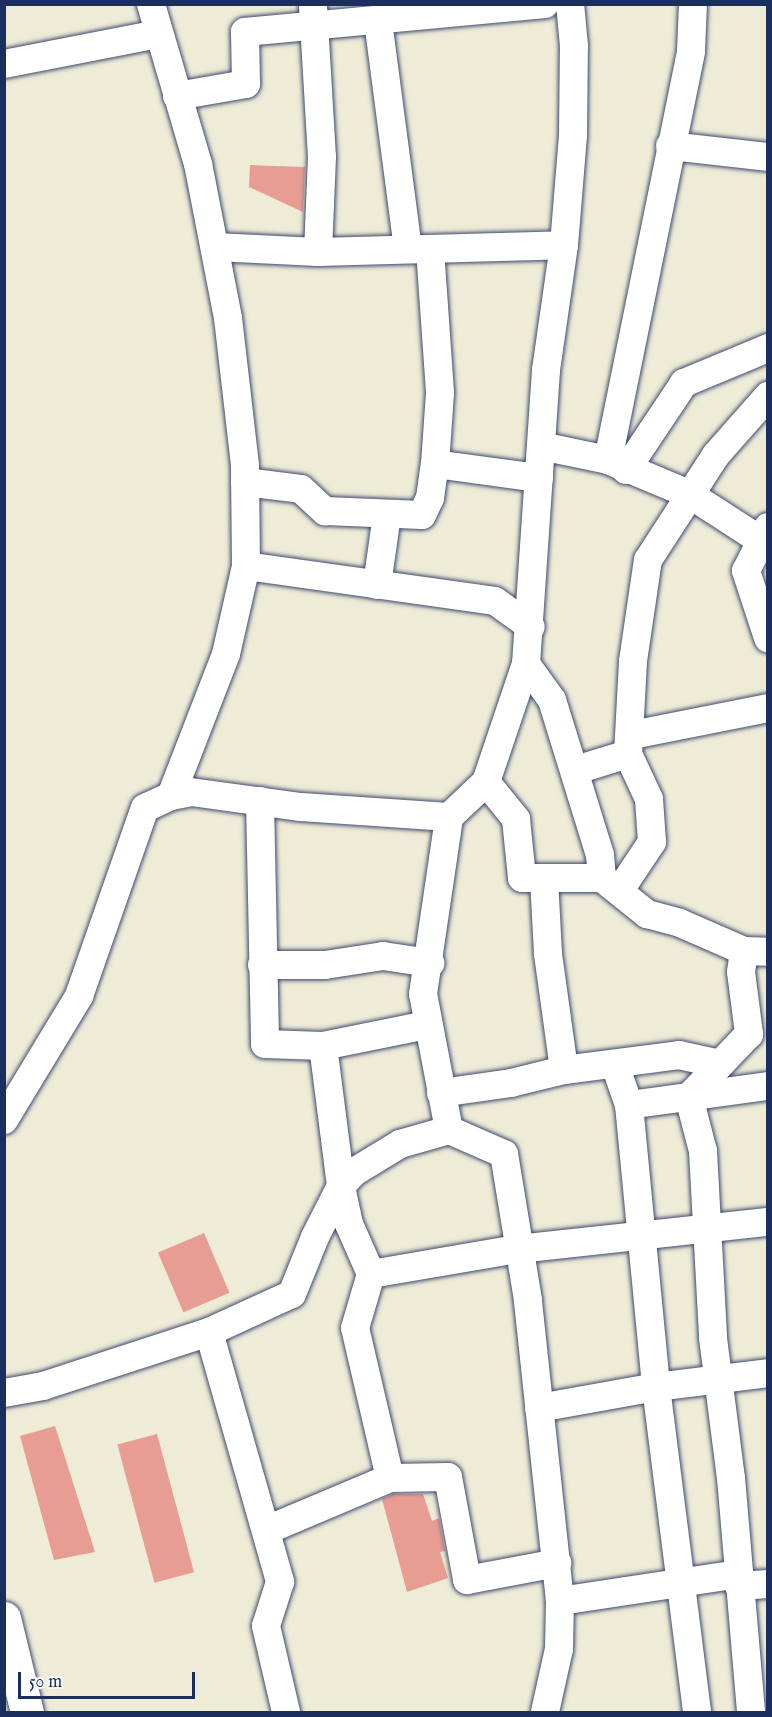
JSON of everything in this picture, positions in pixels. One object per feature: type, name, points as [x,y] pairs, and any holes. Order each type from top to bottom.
[{"type":"street","points":[[151,4],[198,164],[215,247],[228,318],[245,482],[246,566],[226,654],[171,796]]},
{"type":"street","points":[[177,96],[246,84],[245,32],[314,14],[378,21],[432,11],[544,4]]},
{"type":"street","points":[[449,1130],[427,1025],[423,994],[430,963],[435,894],[449,817],[486,782],[526,664],[531,627],[546,370],[564,245],[573,135],[574,46],[570,4]]},
{"type":"street","points":[[617,465],[670,146],[692,51],[693,4]]},
{"type":"street","points":[[314,14],[322,157],[318,252]]},
{"type":"street","points":[[245,482],[301,489],[325,511],[422,515],[430,498],[441,393],[419,249],[378,21]]},
{"type":"street","points":[[4,64],[158,34]]},
{"type":"street","points":[[670,146],[768,157]]},
{"type":"street","points":[[215,247],[318,252],[564,245]]},
{"type":"street","points":[[617,465],[684,383],[768,348]]},
{"type":"street","points":[[486,782],[516,819],[522,878],[611,884],[652,843],[650,799],[630,744],[633,661],[648,560],[716,455],[768,396]]},
{"type":"street","points":[[541,446],[617,465],[689,494],[764,533],[746,571],[768,638]]},
{"type":"street","points":[[435,464],[539,478]]},
{"type":"street","points":[[377,585],[387,515]]},
{"type":"street","points":[[246,566],[495,602],[531,627]]},
{"type":"street","points":[[526,664],[552,700],[611,884],[647,914],[680,923],[756,951],[741,972],[749,1034],[688,1097]]},
{"type":"street","points":[[576,770],[630,744],[768,708]]},
{"type":"street","points":[[4,1120],[79,996],[145,808],[171,796],[190,792],[260,801],[449,817]]},
{"type":"street","points":[[260,801],[265,1044],[323,1046],[427,1025]]},
{"type":"street","points":[[544,879],[548,954],[564,1070]]},
{"type":"street","points":[[262,965],[325,965],[383,956],[430,963]]},
{"type":"street","points":[[323,1046],[341,1186],[349,1224],[371,1274],[355,1328],[390,1478]]},
{"type":"street","points":[[441,1093],[511,1083],[564,1070],[679,1055],[720,1064]]},
{"type":"street","points":[[615,1065],[629,1105],[656,1387],[697,1713]]},
{"type":"street","points":[[629,1105],[768,1086]]},
{"type":"street","points":[[688,1097],[703,1151],[705,1226],[717,1378],[751,1713]]},
{"type":"street","points":[[4,1393],[43,1386],[209,1332],[292,1294],[315,1237],[341,1186],[354,1172],[400,1144],[449,1130],[504,1154],[539,1408],[561,1601],[560,1649],[545,1713]]},
{"type":"street","points":[[371,1274],[518,1249],[705,1226],[768,1222]]},
{"type":"street","points":[[209,1332],[280,1582],[266,1626],[286,1713]]},
{"type":"street","points":[[539,1408],[656,1387],[768,1372]]},
{"type":"street","points":[[267,1530],[390,1478],[448,1477],[467,1580],[556,1563]]},
{"type":"street","points":[[561,1601],[681,1583],[739,1580],[768,1584]]},
{"type":"street","points":[[4,1618],[27,1713]]},
{"type":"building","points":[[250,165],[305,167],[303,212],[249,187]]},
{"type":"building","points":[[204,1233],[229,1293],[183,1312],[158,1253]]},
{"type":"building","points":[[55,1426],[95,1552],[54,1560],[20,1436]]},
{"type":"building","points":[[157,1434],[194,1572],[154,1583],[117,1445]]},
{"type":"building","points":[[393,1494],[423,1494],[432,1521],[439,1518],[445,1551],[440,1552],[448,1578],[407,1592],[382,1499]]}]
